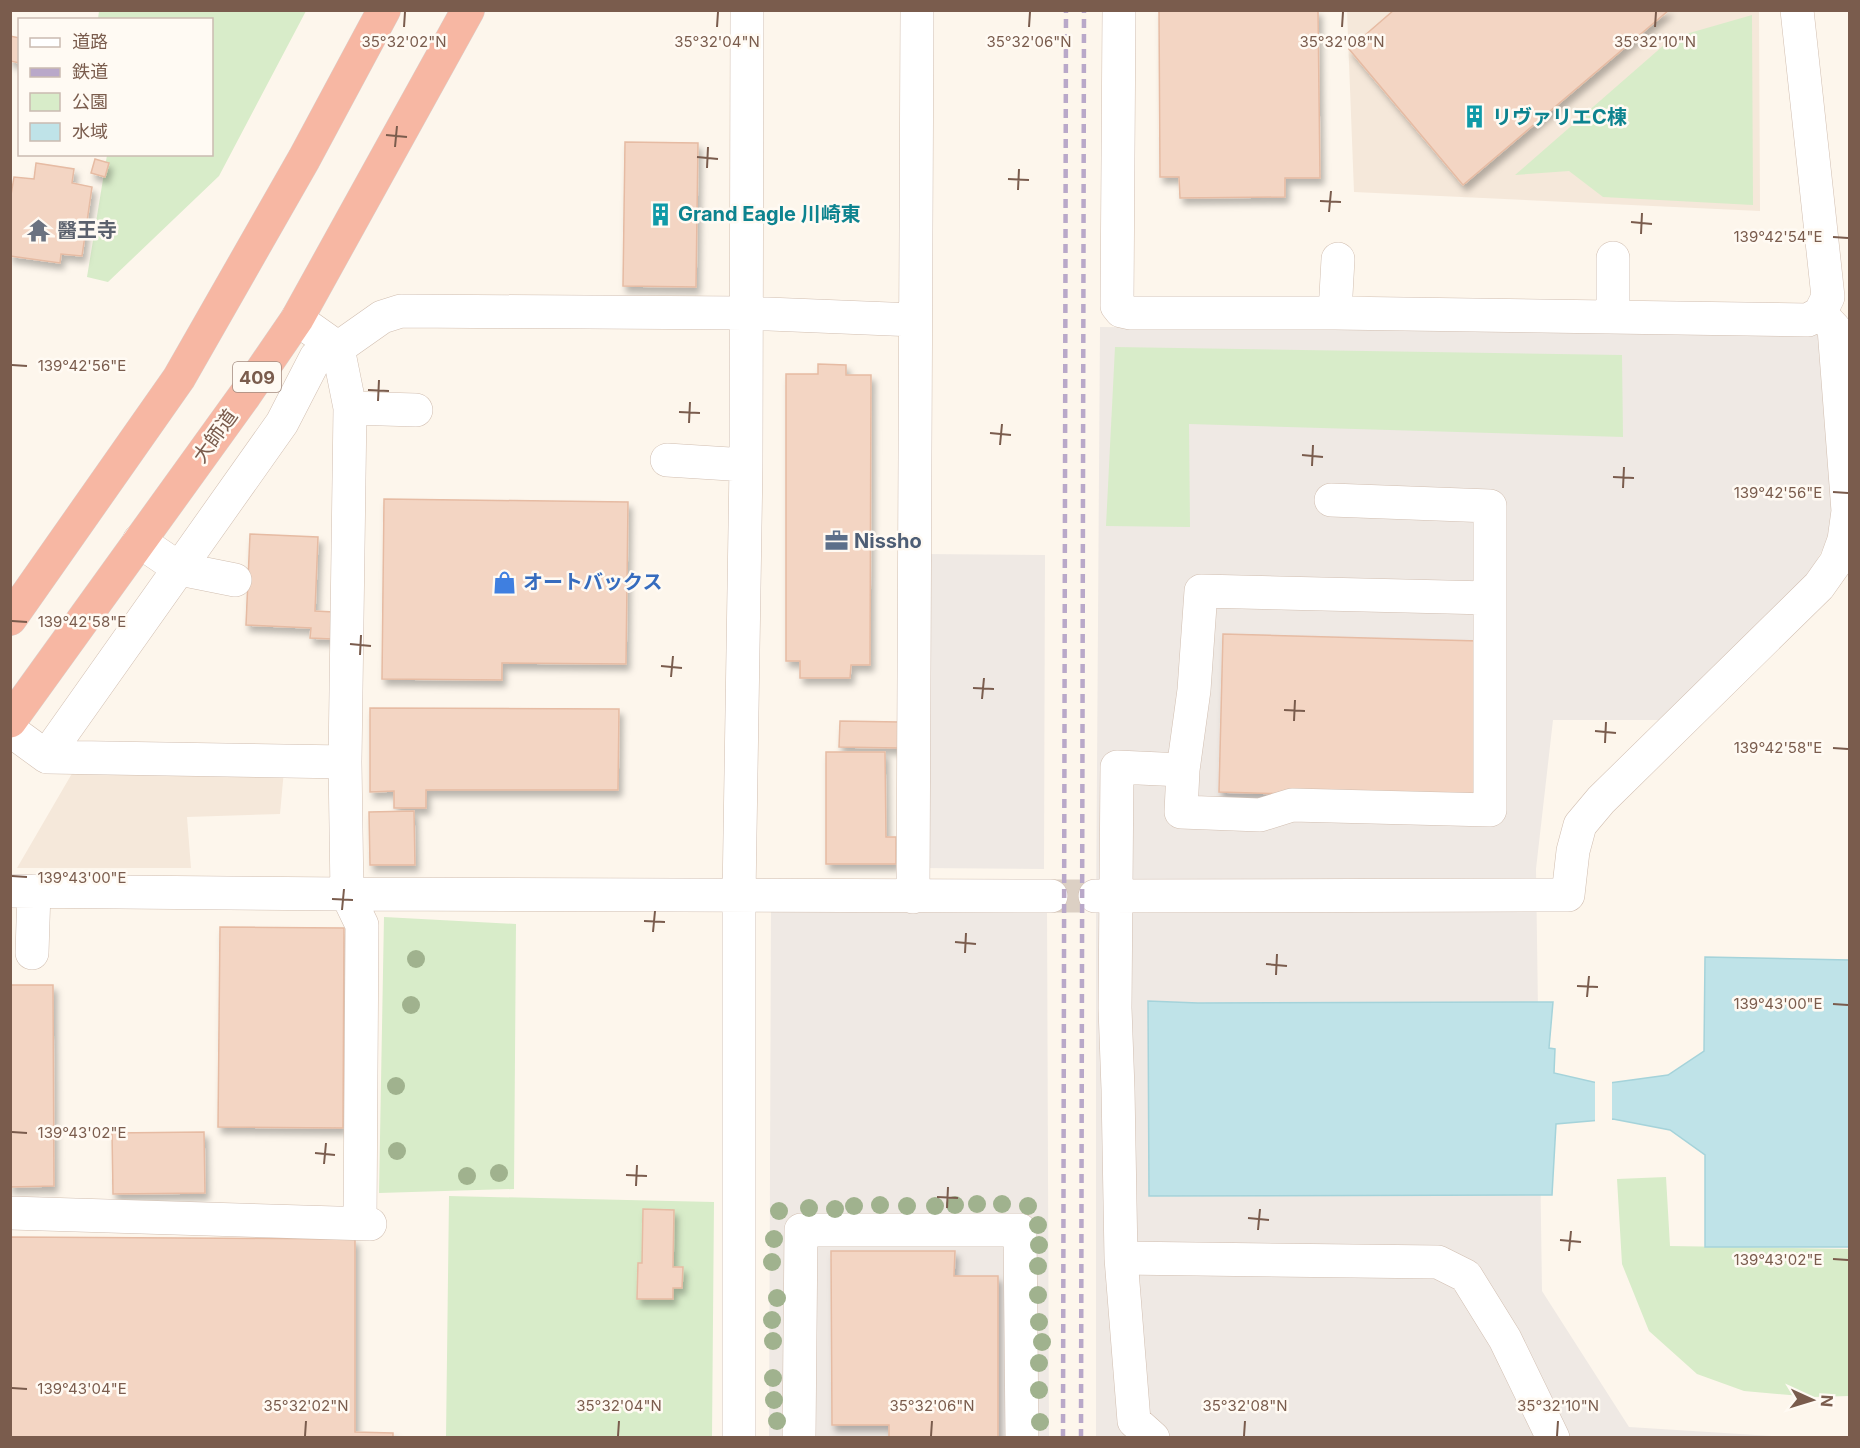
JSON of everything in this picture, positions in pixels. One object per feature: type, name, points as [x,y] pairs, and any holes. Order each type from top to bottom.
[{"type":"highway","points":[[13,611],[179,378],[304,159],[384,10]]},
{"type":"highway","name":"大師道","points":[[10,721],[245,395],[297,319],[468,10]]},
{"type":"street","points":[[740,1437],[740,896],[746,465],[747,10]]},
{"type":"street","points":[[914,897],[917,10]]},
{"type":"street","points":[[1119,10],[1117,306],[1121,311],[1130,313],[1335,313],[1809,320],[1820,313],[1828,297],[1797,10]]},
{"type":"street","points":[[1809,120],[1820,10]]},
{"type":"street","points":[[1613,258],[1613,317]]},
{"type":"street","points":[[1335,313],[1338,259]]},
{"type":"street","points":[[52,748],[282,423],[327,352],[382,317],[401,311],[745,313],[915,320]]},
{"type":"street","points":[[1105,896],[1568,895],[1573,851],[1580,825],[1601,800],[1819,586],[1836,562],[1844,540],[1848,511],[1834,328],[1820,313]]},
{"type":"street","points":[[10,1213],[365,1224],[362,925],[347,894],[345,762],[350,408],[327,352],[297,319]]},
{"type":"street","points":[[350,408],[416,410]]},
{"type":"street","points":[[667,460],[746,465]]},
{"type":"street","points":[[1331,500],[1490,506],[1490,810],[1292,805],[1260,815],[1181,812],[1183,770],[1194,690],[1201,591],[1489,598]]},
{"type":"street","points":[[139,541],[180,569],[235,580]]},
{"type":"street","points":[[10,730],[46,757],[345,762]]},
{"type":"street","points":[[1153,1437],[1134,1421],[1121,1258],[1115,1008],[1105,896],[1117,767],[1183,770]]},
{"type":"street","points":[[32,953],[22,891],[1051,896]]},
{"type":"street","points":[[799,1437],[801,1230],[1020,1230],[1022,1437]]},
{"type":"street","points":[[1121,1258],[1438,1262],[1466,1276],[1505,1340],[1553,1437]]},
{"type":"shaded area","points":[[1347,11],[1759,11],[1760,211],[1354,192]]},
{"type":"shaded area","points":[[1100,327],[1818,333],[1833,531],[1805,581],[1664,720],[1553,720],[1536,869],[1542,1291],[1629,1427],[1787,1437],[1096,1438],[1096,917]]},
{"type":"shaded area","points":[[923,554],[1045,555],[1044,869],[922,868]]},
{"type":"shaded area","points":[[74,770],[284,770],[280,814],[187,817],[191,868],[17,868]]},
{"type":"shaded area","points":[[771,904],[1047,905],[1049,1437],[769,1438]]},
{"type":"green space","points":[[99,11],[306,11],[219,176],[108,282],[87,277],[107,156],[213,156],[213,18],[98,18]]},
{"type":"green space","points":[[1752,15],[1753,205],[1603,197],[1569,171],[1515,175],[1672,38]]},
{"type":"green space","points":[[1115,347],[1622,355],[1623,437],[1189,424],[1190,527],[1106,526]]},
{"type":"green space","points":[[384,917],[516,924],[514,1189],[379,1193]]},
{"type":"green space","points":[[1666,1177],[1670,1246],[1849,1249],[1849,1396],[1813,1397],[1744,1391],[1697,1374],[1649,1331],[1622,1264],[1617,1179]]},
{"type":"green space","points":[[449,1196],[714,1202],[712,1437],[446,1438]]},
{"type":"water","points":[[1705,957],[1849,960],[1849,1247],[1705,1247],[1705,1155],[1670,1130],[1613,1119],[1556,1124],[1552,1195],[1149,1196],[1148,1001],[1198,1003],[1553,1002],[1549,1048],[1555,1049],[1554,1073],[1602,1084],[1668,1075],[1704,1051]]},
{"type":"pier","points":[[1595,1080],[1612,1080],[1612,1122],[1595,1123]]},
{"type":"building","points":[[1159,10],[1318,10],[1320,178],[1285,178],[1285,197],[1180,198],[1179,177],[1160,177]]},
{"type":"building","name":"リヴァリエC棟","points":[[1394,10],[1669,10],[1463,185],[1349,49]]},
{"type":"building","points":[[10,36],[18,38],[18,63],[10,61]]},
{"type":"building","name":"Grand Eagle 川崎東","points":[[625,142],[698,143],[696,287],[623,286]]},
{"type":"building","points":[[95,159],[109,163],[105,177],[91,173]]},
{"type":"building","points":[[36,163],[74,169],[72,183],[92,187],[82,256],[61,254],[60,263],[10,256],[10,201],[14,177],[34,179]]},
{"type":"building","points":[[818,364],[846,365],[846,375],[871,375],[870,665],[851,665],[850,678],[800,678],[800,661],[786,661],[786,374],[818,374]]},
{"type":"building","name":"オートバックス","points":[[384,499],[628,502],[626,664],[502,663],[502,680],[382,679]]},
{"type":"building","points":[[250,534],[318,537],[315,611],[334,612],[332,639],[310,638],[311,628],[246,625]]},
{"type":"building","points":[[1223,634],[1479,641],[1474,799],[1219,792]]},
{"type":"building","points":[[370,708],[619,709],[618,790],[426,790],[426,808],[394,808],[394,791],[370,792]]},
{"type":"building","points":[[840,721],[899,722],[898,748],[839,747]]},
{"type":"building","points":[[826,752],[885,752],[886,837],[896,837],[896,864],[826,864]]},
{"type":"building","points":[[414,811],[415,865],[370,865],[369,812]]},
{"type":"building","points":[[220,927],[344,928],[343,1128],[218,1127]]},
{"type":"building","points":[[10,985],[53,985],[54,1186],[10,1187]]},
{"type":"building","points":[[204,1132],[205,1193],[113,1194],[112,1133]]},
{"type":"building","points":[[643,1209],[674,1210],[673,1267],[683,1267],[682,1288],[673,1288],[673,1299],[637,1299],[638,1263],[642,1263]]},
{"type":"building","points":[[10,1237],[355,1239],[355,1432],[393,1433],[393,1438],[10,1438]]},
{"type":"building","points":[[831,1251],[955,1251],[954,1276],[998,1276],[998,1438],[889,1438],[889,1425],[832,1425]]},
{"type":"tunnel","points":[[1051,896],[1095,896]]},
{"type":"railway","points":[[1063,1438],[1066,10]]},
{"type":"railway","points":[[1081,1438],[1084,10]]},
{"type":"place","name":"リヴァリエC棟","points":[[1474,117]]},
{"type":"place","name":"Grand Eagle 川崎東","points":[[660,214]]},
{"type":"place","name":"醫王寺","points":[[39,230]]},
{"type":"place","name":"Nissho","points":[[836,541]]},
{"type":"place","name":"オートバックス","points":[[505,582]]}]
